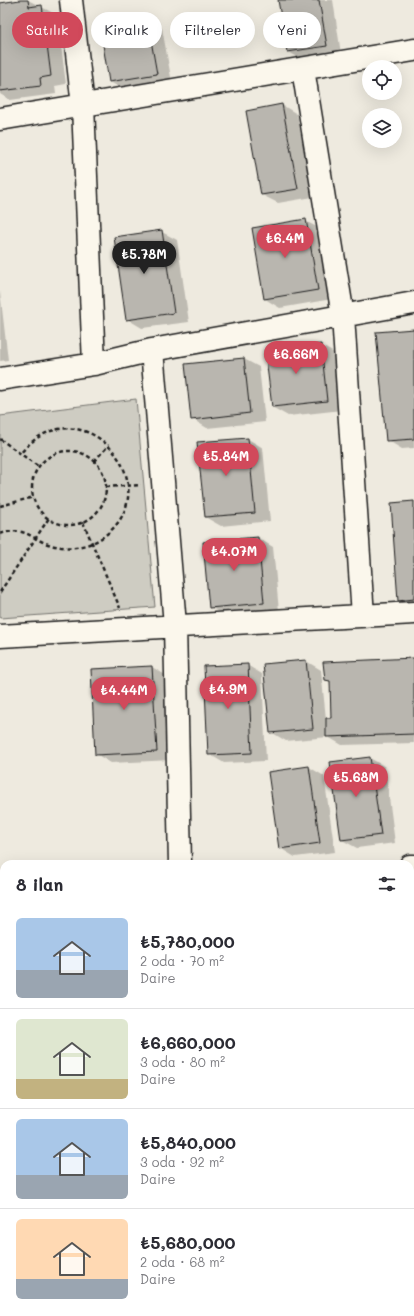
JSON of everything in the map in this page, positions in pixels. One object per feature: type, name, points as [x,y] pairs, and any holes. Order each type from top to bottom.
[{"type":"street","points":[[71,0],[83,106],[94,364]]},
{"type":"street","points":[[0,119],[414,50]]},
{"type":"street","points":[[303,69],[343,316],[364,616]]},
{"type":"street","points":[[0,379],[94,364],[152,350],[414,303]]},
{"type":"street","points":[[152,350],[175,625],[180,860]]},
{"type":"street","points":[[0,636],[175,625],[414,613]]},
{"type":"path","points":[[0,534],[20,531],[59,547],[78,547],[92,542],[108,533],[118,522],[126,502],[128,486],[124,466],[109,445],[92,434],[82,430],[59,430],[38,438],[20,454]]},
{"type":"path","points":[[0,439],[39,467]]},
{"type":"path","points":[[94,461],[109,445]]},
{"type":"path","points":[[66,451],[77,452],[94,461],[104,475],[106,487],[104,500],[98,511],[83,522],[65,524],[43,514],[34,496],[33,481],[44,460],[54,454],[66,451]]},
{"type":"path","points":[[106,487],[162,483]]},
{"type":"path","points":[[0,506],[34,496]]},
{"type":"path","points":[[0,592],[49,518]]},
{"type":"path","points":[[83,522],[130,628]]},
{"type":"shaded area","points":[[136,399],[155,607],[0,618],[0,416]]},
{"type":"building","points":[[28,0],[29,7],[42,5],[43,12],[12,12],[12,48],[47,48],[51,76],[40,78],[41,86],[0,91],[0,3]]},
{"type":"building","points":[[278,0],[319,0],[327,46],[321,47],[321,12],[280,12]]},
{"type":"building","points":[[104,48],[152,48],[157,74],[109,82]]},
{"type":"building","points":[[286,48],[314,48],[287,52]]},
{"type":"building","points":[[282,104],[298,189],[261,195],[246,111]]},
{"type":"building","points":[[306,219],[318,290],[264,299],[252,228]]},
{"type":"building","points":[[162,230],[174,313],[126,320],[114,237]]},
{"type":"building","points":[[414,329],[414,439],[386,441],[376,332]]},
{"type":"building","points":[[321,344],[327,401],[272,407],[265,350]]},
{"type":"building","points":[[244,358],[250,413],[191,420],[185,364]]},
{"type":"building","points":[[248,438],[255,513],[205,517],[197,442]]},
{"type":"building","points":[[414,501],[414,599],[398,601],[391,503]]},
{"type":"building","points":[[258,537],[264,603],[209,608],[203,542]]},
{"type":"building","points":[[414,658],[414,734],[326,737],[326,718],[331,718],[330,681],[325,680],[323,662]]},
{"type":"building","points":[[306,660],[313,729],[270,733],[263,664]]},
{"type":"building","points":[[248,664],[252,753],[208,755],[204,666]]},
{"type":"building","points":[[152,666],[157,752],[95,755],[91,669]]},
{"type":"building","points":[[370,757],[381,835],[341,840],[330,762]]},
{"type":"building","points":[[309,766],[320,843],[279,849],[268,772]]}]
